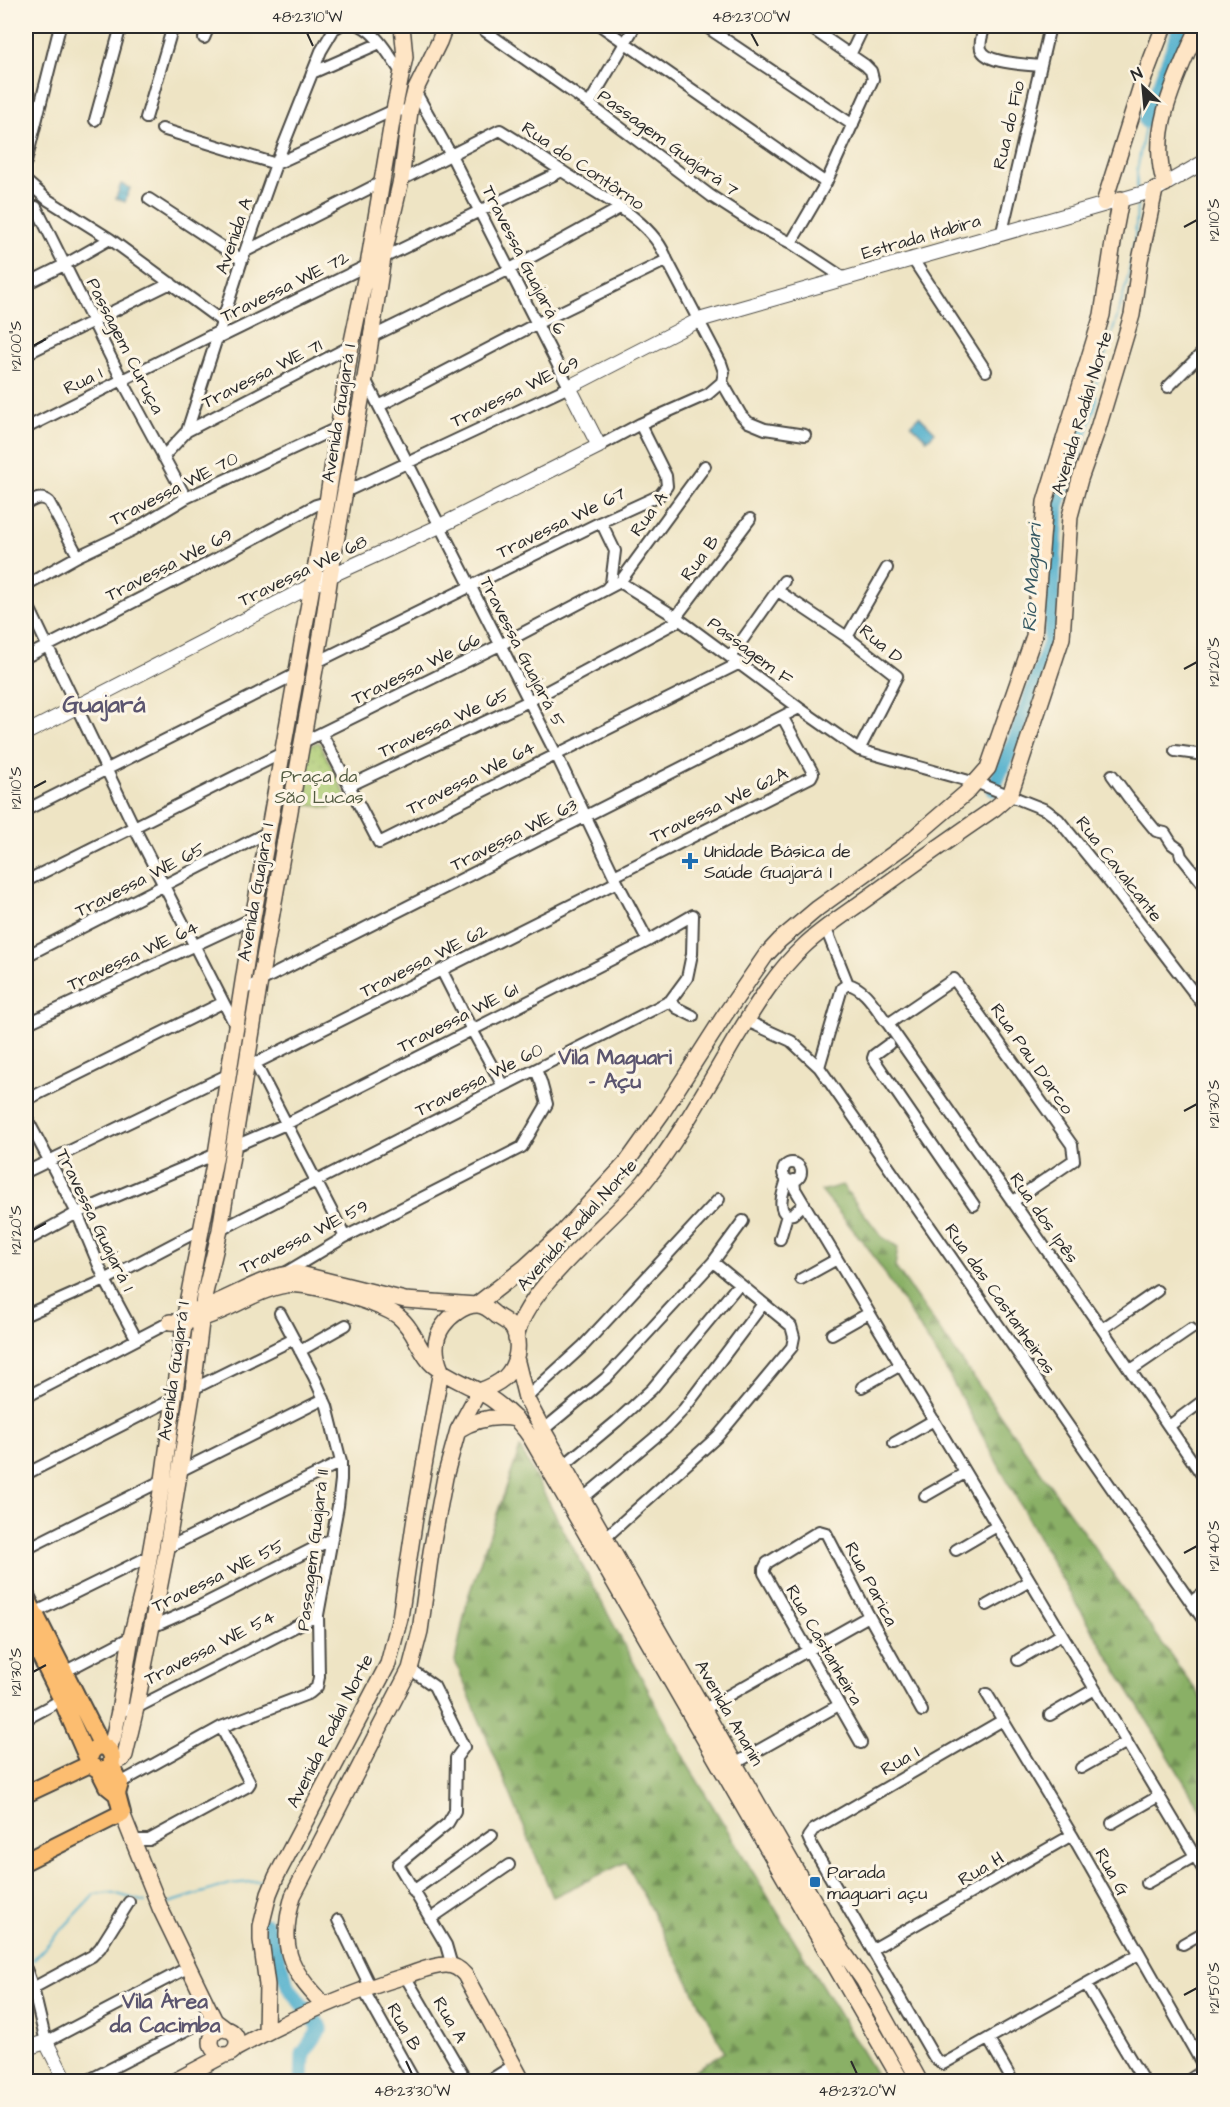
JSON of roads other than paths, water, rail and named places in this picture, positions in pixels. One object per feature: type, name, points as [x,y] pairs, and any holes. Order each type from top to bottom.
[{"type":"main road","name":"Avenida Guajará I","points":[[101,1759],[113,1739],[163,1480],[175,1398],[180,1319],[216,1154],[235,1025],[298,673],[351,346],[368,265],[405,57],[402,26]]},
{"type":"main road","name":"Avenida Guajará I","points":[[101,1759],[122,1759],[136,1708],[167,1548],[194,1389],[201,1314],[220,1230],[250,1066],[260,981],[365,378],[382,258],[401,180],[410,111],[415,91],[445,26]]},
{"type":"main road","points":[[1104,203],[1141,86],[1164,26]]},
{"type":"main road","name":"Avenida Radial Norte","points":[[513,1332],[542,1290],[565,1263],[644,1182],[702,1095],[747,1021],[787,964],[805,945],[826,929],[995,808],[1005,793],[1062,639],[1070,516],[1132,315],[1145,233],[1160,187],[1161,171],[1158,152],[1162,124],[1179,70],[1198,26]]},
{"type":"main road","name":"Avenida Radial Norte","points":[[481,1306],[560,1235],[627,1162],[766,955],[780,940],[818,908],[904,846],[978,784],[988,768],[1034,636],[1045,502],[1102,315],[1113,236],[1121,199]]},
{"type":"main road","points":[[282,1274],[312,1275],[405,1300],[481,1306],[513,1332],[516,1358],[503,1379],[476,1390],[458,1430],[445,1477],[420,1630],[410,1670],[293,1896],[286,1922],[286,1939],[290,1959],[297,1974],[319,2006]]},
{"type":"main road","name":"Travessa WE 59","points":[[201,1314],[282,1274]]},
{"type":"main road","points":[[180,1319],[201,1314],[273,1288],[289,1284],[312,1286],[376,1305],[399,1316],[410,1329],[431,1364],[476,1390]]},
{"type":"main road","points":[[445,1373],[436,1350],[441,1329],[456,1313],[481,1306]]},
{"type":"main road","name":"Avenida Ananin","points":[[516,1358],[526,1398],[543,1430],[605,1538],[698,1713],[902,2082]]},
{"type":"main road","name":"Avenida Radial Norte","points":[[266,2032],[267,1985],[261,1926],[269,1894],[388,1664],[400,1618],[416,1511],[445,1373]]},
{"type":"main road","name":"Avenida Ananin","points":[[476,1390],[505,1409],[531,1438],[698,1713],[736,1763],[842,1950],[864,1981],[886,2019],[920,2082]]},
{"type":"main road","points":[[458,1430],[486,1418],[516,1419]]},
{"type":"main road","points":[[26,1596],[30,1620],[30,1648],[69,1697],[101,1759],[107,1786],[119,1788],[122,1813],[160,1908],[189,1967],[208,2014],[224,2033],[237,2042],[230,2052]]},
{"type":"main road","points":[[30,1620],[64,1672],[69,1697]]},
{"type":"main road","points":[[26,1794],[101,1759]]},
{"type":"main road","points":[[26,1861],[122,1813]]},
{"type":"main road","points":[[173,2082],[319,2006],[437,1966],[452,1966],[465,1975],[523,2082]]},
{"type":"main road","points":[[871,2028],[886,2019]]},
{"type":"main road","points":[[230,2052],[217,2053],[212,2047],[224,2033],[266,2032]]},
{"type":"street","points":[[26,162],[60,26]]},
{"type":"street","points":[[95,120],[121,26]]},
{"type":"street","points":[[146,118],[173,26]]},
{"type":"street","points":[[204,38],[209,26]]},
{"type":"street","name":"Avenida A","points":[[163,457],[187,431],[276,164],[312,73],[328,38],[339,26]]},
{"type":"street","points":[[361,26],[380,43],[401,72]]},
{"type":"street","name":"Passagem Guajará 7","points":[[478,26],[589,104],[711,196],[756,225],[791,243],[844,278]]},
{"type":"street","points":[[601,26],[826,183]]},
{"type":"street","points":[[589,104],[635,26]]},
{"type":"street","points":[[705,26],[853,125]]},
{"type":"street","points":[[791,243],[826,183],[873,79],[868,68],[807,26]]},
{"type":"street","points":[[850,55],[864,26]]},
{"type":"street","points":[[985,26],[981,49],[986,56],[997,60],[1040,66]]},
{"type":"street","name":"Rua do Fio","points":[[1002,232],[1050,26]]},
{"type":"street","points":[[312,73],[380,43]]},
{"type":"street","name":"Travessa Guajará 6","points":[[415,91],[451,155],[599,446]]},
{"type":"street","points":[[162,129],[276,164],[394,110],[410,111]]},
{"type":"street","name":"Rua do Contôrno","points":[[451,155],[500,130],[620,208],[655,238],[664,251],[721,363],[724,372],[722,382],[741,415],[748,422],[765,429],[805,435]]},
{"type":"street","points":[[401,180],[451,155]]},
{"type":"street","name":"Estrada Itabira","points":[[699,320],[1160,187],[1204,162]]},
{"type":"street","points":[[382,258],[562,171]]},
{"type":"street","points":[[26,181],[48,200],[110,239],[171,283],[220,331]]},
{"type":"street","points":[[149,199],[244,255],[382,182]]},
{"type":"street","points":[[26,213],[48,200]]},
{"type":"street","name":"Passagem Curuça","points":[[36,207],[122,380],[186,498]]},
{"type":"street","points":[[371,337],[508,270],[620,208]]},
{"type":"street","points":[[26,284],[110,239]]},
{"type":"street","points":[[912,258],[986,371]]},
{"type":"street","points":[[379,406],[536,324],[667,260]]},
{"type":"street","name":"Travessa WE 72","points":[[220,331],[368,265]]},
{"type":"street","points":[[26,354],[171,283]]},
{"type":"street","name":"Travessa WE 69","points":[[345,492],[569,387],[699,320]]},
{"type":"street","name":"Rua 1","points":[[26,428],[220,331]]},
{"type":"street","name":"Travessa WE 71","points":[[187,431],[351,346]]},
{"type":"street","points":[[1168,387],[1204,351]]},
{"type":"street","name":"Travessa Guajará 5","points":[[365,378],[648,941]]},
{"type":"street","points":[[599,446],[640,424],[708,394],[722,382]]},
{"type":"street","name":"Travessa We 67","points":[[316,662],[660,495],[667,486],[666,476],[640,424]]},
{"type":"street","name":"Travessa WE 70","points":[[26,585],[78,556],[133,530],[186,498],[339,427]]},
{"type":"street","name":"Travessa We 68","points":[[26,733],[330,576],[440,526],[599,446]]},
{"type":"street","name":"Rua A","points":[[620,582],[705,466]]},
{"type":"street","points":[[26,504],[43,498],[49,502],[78,556]]},
{"type":"street","name":"Travessa We 69","points":[[26,657],[327,502]]},
{"type":"street","name":"Rua B","points":[[678,618],[750,519]]},
{"type":"street","points":[[601,522],[615,551],[613,576],[607,588]]},
{"type":"street","points":[[848,637],[887,568]]},
{"type":"street","points":[[731,656],[784,581]]},
{"type":"street","points":[[607,588],[620,582]]},
{"type":"street","name":"Passagem F","points":[[620,582],[678,618],[859,750]]},
{"type":"street","name":"Travessa We 66","points":[[301,743],[500,645],[607,588]]},
{"type":"street","name":"Rua D","points":[[778,591],[848,637],[897,676],[859,750]]},
{"type":"street","points":[[26,601],[134,827],[235,1025]]},
{"type":"street","name":"Travessa We 65","points":[[349,786],[529,701],[678,618]]},
{"type":"street","name":"Travessa We 64","points":[[349,786],[379,843],[740,663]]},
{"type":"street","points":[[26,810],[298,673]]},
{"type":"street","name":"Travessa WE 63","points":[[243,990],[799,708]]},
{"type":"street","name":"Travessa We 62A","points":[[616,879],[811,777],[813,773],[783,718]]},
{"type":"street","points":[[322,734],[349,786]]},
{"type":"street","name":"Rua Cavalcante","points":[[859,750],[1005,793],[1035,804],[1058,819],[1204,1006]]},
{"type":"street","points":[[1175,751],[1204,755]]},
{"type":"street","points":[[26,881],[282,753]]},
{"type":"street","points":[[1112,775],[1156,831],[1166,832],[1172,844],[1179,849],[1181,856],[1204,885]]},
{"type":"street","name":"Travessa WE 65","points":[[26,956],[270,831]]},
{"type":"street","name":"Travessa WE 62","points":[[250,1066],[442,971],[616,879]]},
{"type":"street","name":"Travessa WE 61","points":[[235,1146],[286,1124],[648,941],[693,915]]},
{"type":"street","name":"Travessa We 60","points":[[220,1230],[670,1001],[687,978],[692,954],[693,915]]},
{"type":"street","name":"Travessa WE 64","points":[[26,1024],[253,918]]},
{"type":"street","points":[[819,1067],[842,988],[848,984],[826,929]]},
{"type":"street","points":[[442,971],[503,1086]]},
{"type":"street","name":"Rua Pau D'arco","points":[[888,1024],[954,979],[1070,1142],[1074,1160],[1012,1202]]},
{"type":"street","name":"Rua dos Ipês","points":[[848,984],[853,985],[864,994],[888,1024],[1204,1478]]},
{"type":"street","points":[[670,1001],[693,1016]]},
{"type":"street","points":[[26,1100],[222,1003]]},
{"type":"street","name":"Rua das Castanheiras","points":[[747,1021],[791,1041],[819,1067],[1204,1621]]},
{"type":"street","points":[[889,1044],[873,1058],[974,1205]]},
{"type":"street","points":[[250,1066],[286,1124],[345,1237]]},
{"type":"street","name":"Travessa WE 59","points":[[282,1274],[345,1237],[522,1147],[547,1104],[536,1070]]},
{"type":"street","points":[[26,1172],[227,1075]]},
{"type":"street","name":"Travessa Guajará 1","points":[[26,1117],[77,1213],[105,1280],[136,1338]]},
{"type":"street","points":[[26,1240],[77,1213],[216,1154]]},
{"type":"street","points":[[804,1204],[793,1214],[787,1215],[782,1212],[780,1207],[790,1180],[1204,1871]]},
{"type":"street","points":[[526,1398],[584,1346],[719,1199]]},
{"type":"street","points":[[780,1239],[787,1215]]},
{"type":"street","points":[[543,1430],[606,1378],[713,1262],[743,1221]]},
{"type":"street","points":[[26,1316],[105,1280],[200,1230]]},
{"type":"street","points":[[801,1279],[837,1259]]},
{"type":"street","points":[[605,1538],[718,1436],[792,1347],[794,1337],[791,1326],[713,1262]]},
{"type":"street","points":[[563,1466],[652,1389],[739,1284]]},
{"type":"street","points":[[1102,1329],[1157,1291]]},
{"type":"street","points":[[582,1498],[665,1430],[684,1409],[763,1304]]},
{"type":"street","name":"Passagem Guajará II","points":[[220,1727],[310,1693],[317,1687],[319,1677],[318,1615],[341,1480],[341,1462],[324,1399],[280,1313]]},
{"type":"street","points":[[832,1334],[869,1313]]},
{"type":"street","points":[[26,1397],[136,1338],[180,1319]]},
{"type":"street","points":[[300,1351],[346,1325]]},
{"type":"street","points":[[1131,1370],[1191,1329]]},
{"type":"street","points":[[194,1389],[294,1339]]},
{"type":"street","points":[[862,1388],[901,1365]]},
{"type":"street","points":[[26,1474],[175,1398]]},
{"type":"street","points":[[180,1471],[324,1399]]},
{"type":"street","points":[[1169,1426],[1204,1400]]},
{"type":"street","points":[[894,1443],[934,1420]]},
{"type":"street","points":[[167,1548],[341,1462]]},
{"type":"street","points":[[925,1496],[965,1473]]},
{"type":"street","points":[[26,1549],[163,1480]]},
{"type":"street","points":[[956,1550],[998,1526]]},
{"type":"street","name":"Rua Parica","points":[[767,1563],[819,1530],[826,1533],[869,1617],[922,1711]]},
{"type":"street","name":"Travessa WE 55","points":[[152,1627],[198,1607],[332,1539]]},
{"type":"street","points":[[30,1620],[148,1557]]},
{"type":"street","name":"Rua Castanheira","points":[[767,1563],[764,1573],[861,1743]]},
{"type":"street","points":[[987,1605],[1030,1581]]},
{"type":"street","points":[[1191,1602],[1204,1592]]},
{"type":"street","name":"Travessa WE 54","points":[[119,1711],[136,1708],[318,1615]]},
{"type":"street","points":[[698,1713],[869,1617]]},
{"type":"street","points":[[1018,1659],[1062,1634]]},
{"type":"street","points":[[64,1672],[131,1637]]},
{"type":"street","points":[[410,1670],[434,1686],[464,1747],[456,1758],[454,1816],[398,1864],[446,1946],[452,1966]]},
{"type":"street","points":[[1050,1714],[1095,1689]]},
{"type":"street","name":"Rua G","points":[[987,1694],[1072,1835],[1204,2068]]},
{"type":"street","points":[[26,1719],[69,1697]]},
{"type":"street","points":[[736,1763],[839,1705]]},
{"type":"street","name":"Rua I","points":[[873,1949],[808,1837],[813,1830],[1003,1720]]},
{"type":"street","points":[[119,1788],[220,1727],[249,1782],[248,1786],[149,1840],[133,1840]]},
{"type":"street","points":[[1081,1768],[1127,1742]]},
{"type":"street","points":[[1112,1822],[1159,1796]]},
{"type":"street","points":[[413,1891],[492,1835]]},
{"type":"street","name":"Rua H","points":[[873,1949],[1072,1835]]},
{"type":"street","points":[[1147,1883],[1195,1856]]},
{"type":"street","points":[[430,1919],[509,1865]]},
{"type":"street","points":[[33,1988],[92,1956],[100,1948],[129,1902]]},
{"type":"street","name":"Rua B","points":[[338,1920],[367,1988],[416,2082]]},
{"type":"street","points":[[1182,1944],[1204,1932]]},
{"type":"street","points":[[873,1949],[934,2057],[943,2064],[1139,1954]]},
{"type":"street","points":[[26,2048],[46,2042],[189,1967]]},
{"type":"street","points":[[26,1969],[46,2042],[66,2082]]},
{"type":"street","name":"Rua A","points":[[405,1976],[467,2082]]},
{"type":"street","points":[[1086,1984],[1144,2082]]},
{"type":"street","points":[[85,2082],[208,2014]]},
{"type":"street","points":[[989,2040],[1013,2082]]},
{"type":"street","points":[[487,2082],[514,2065]]},
{"type":"street","points":[[1186,2082],[1204,2068]]},
{"type":"water","points":[[121,184],[130,188],[125,202],[116,198]]},
{"type":"water","points":[[919,416],[935,432],[927,440],[911,424]]},
{"type":"waterway","name":"Rio Maguari","points":[[1146,121],[1181,26]]},
{"type":"waterway","points":[[1137,190],[1137,171],[1146,121]]},
{"type":"waterway","points":[[1091,400],[1128,278],[1136,228],[1137,202]]},
{"type":"waterway","name":"Rio Maguari","points":[[993,789],[1015,739],[1050,643],[1057,507],[1091,400]]},
{"type":"waterway","points":[[169,1903],[230,1884],[269,1880]]},
{"type":"waterway","points":[[33,1960],[95,1894],[110,1892],[145,1902]]},
{"type":"waterway","name":"Rio Maguari","points":[[266,1925],[289,1988],[321,2028],[303,2054],[302,2082]]},
{"type":"place","name":"Unidade Básica de Saúde Guajará I","points":[[690,861]]},
{"type":"place","name":"Parada maguari açu","points":[[815,1882]]},
{"type":"district","name":"Guajará","points":[[104,705]]},
{"type":"district","name":"Vila Maguari - Açu","points":[[615,1069]]},
{"type":"district","name":"Vila Área da Cacimba","points":[[165,2013]]},
{"type":"park label","name":"Praça da São Lucas","points":[[319,786]]}]
